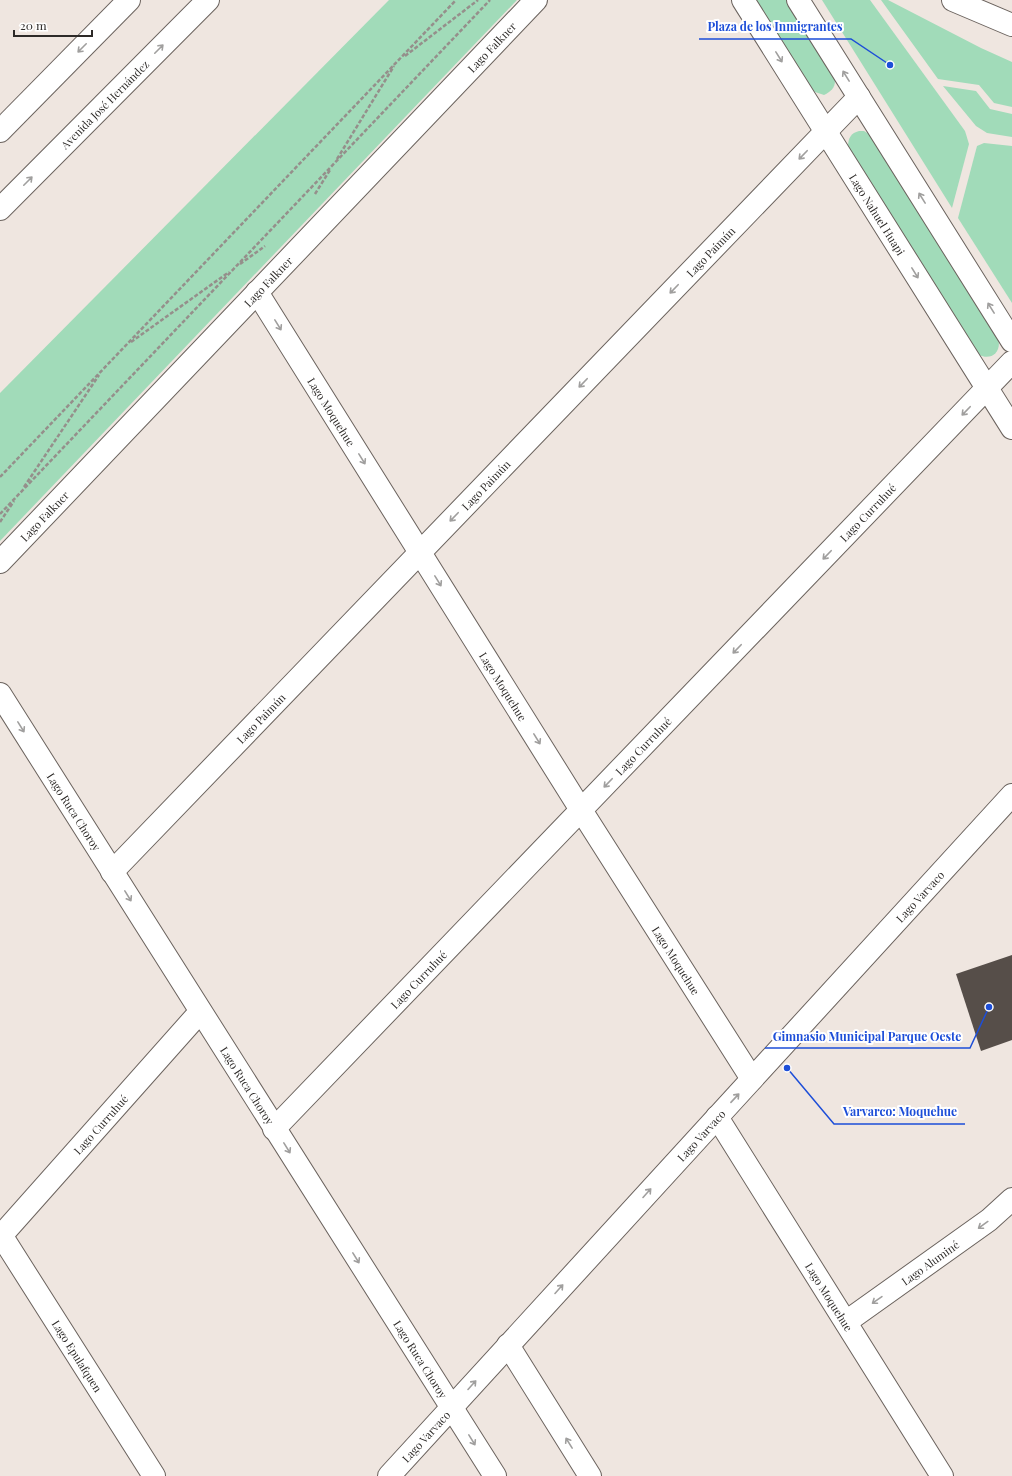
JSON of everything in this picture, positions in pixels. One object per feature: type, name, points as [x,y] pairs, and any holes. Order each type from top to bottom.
[{"type":"street","points":[[0,131],[129,0]]},
{"type":"street","name":"Lago Falkner","points":[[0,562],[536,0]]},
{"type":"street","name":"Lago Nahuel Huapi","points":[[743,0],[1012,428]]},
{"type":"street","points":[[798,0],[1012,341]]},
{"type":"street","points":[[954,0],[1012,25]]},
{"type":"street","name":"Avenida José Hernández","points":[[0,209],[204,2]]},
{"type":"street","name":"Lago Paimún","points":[[112,872],[859,97]]},
{"type":"street","name":"Lago Moquehue","points":[[257,292],[752,1079]]},
{"type":"street","name":"Lago Curruhué","points":[[274,1129],[1012,362]]},
{"type":"street","name":"Lago Ruca Choroy","points":[[0,694],[495,1476]]},
{"type":"street","name":"Lago Varvaco","points":[[389,1476],[1012,795]]},
{"type":"street","name":"Lago Curruhué","points":[[1,1236],[200,1012]]},
{"type":"street","name":"Lago Moquehue","points":[[717,1117],[942,1476]]},
{"type":"street","name":"Lago Aluminé","points":[[846,1322],[983,1224],[1012,1199]]},
{"type":"street","name":"Lago Epulafquen","points":[[1,1236],[154,1476]]},
{"type":"street","points":[[508,1345],[590,1476]]},
{"type":"path","points":[[0,477],[456,0]]},
{"type":"path","points":[[313,197],[398,61],[478,0]]},
{"type":"path","points":[[0,514],[490,0]]},
{"type":"path","points":[[125,346],[266,246]]},
{"type":"path","points":[[0,522],[104,368]]},
{"type":"green space","points":[[389,0],[517,0],[0,541],[0,393]]},
{"type":"green space","points":[[755,0],[786,0],[834,75],[835,85],[830,92],[824,95],[812,90]]},
{"type":"green space","points":[[822,0],[870,0],[965,131],[969,144],[952,208]]},
{"type":"green space","points":[[881,0],[888,0],[981,48],[1012,62],[1012,107],[994,103],[979,85],[938,79]]},
{"type":"green space","points":[[943,86],[976,91],[990,109],[1012,114],[1012,137],[987,133],[976,126]]},
{"type":"green space","points":[[859,131],[864,131],[872,136],[998,338],[999,347],[992,356],[984,357],[979,355],[848,147],[850,136]]},
{"type":"green space","points":[[984,143],[1012,146],[1012,303],[958,218],[977,146]]},
{"type":"building","points":[[1012,955],[1012,1040],[981,1051],[956,974]]},
{"type":"place","name":"Plaza de los Inmigrantes","points":[[890,65]]},
{"type":"place","name":"Gimnasio Municipal Parque Oeste","points":[[989,1007]]},
{"type":"place","name":"Varvarco: Moquehue","points":[[787,1068]]}]
